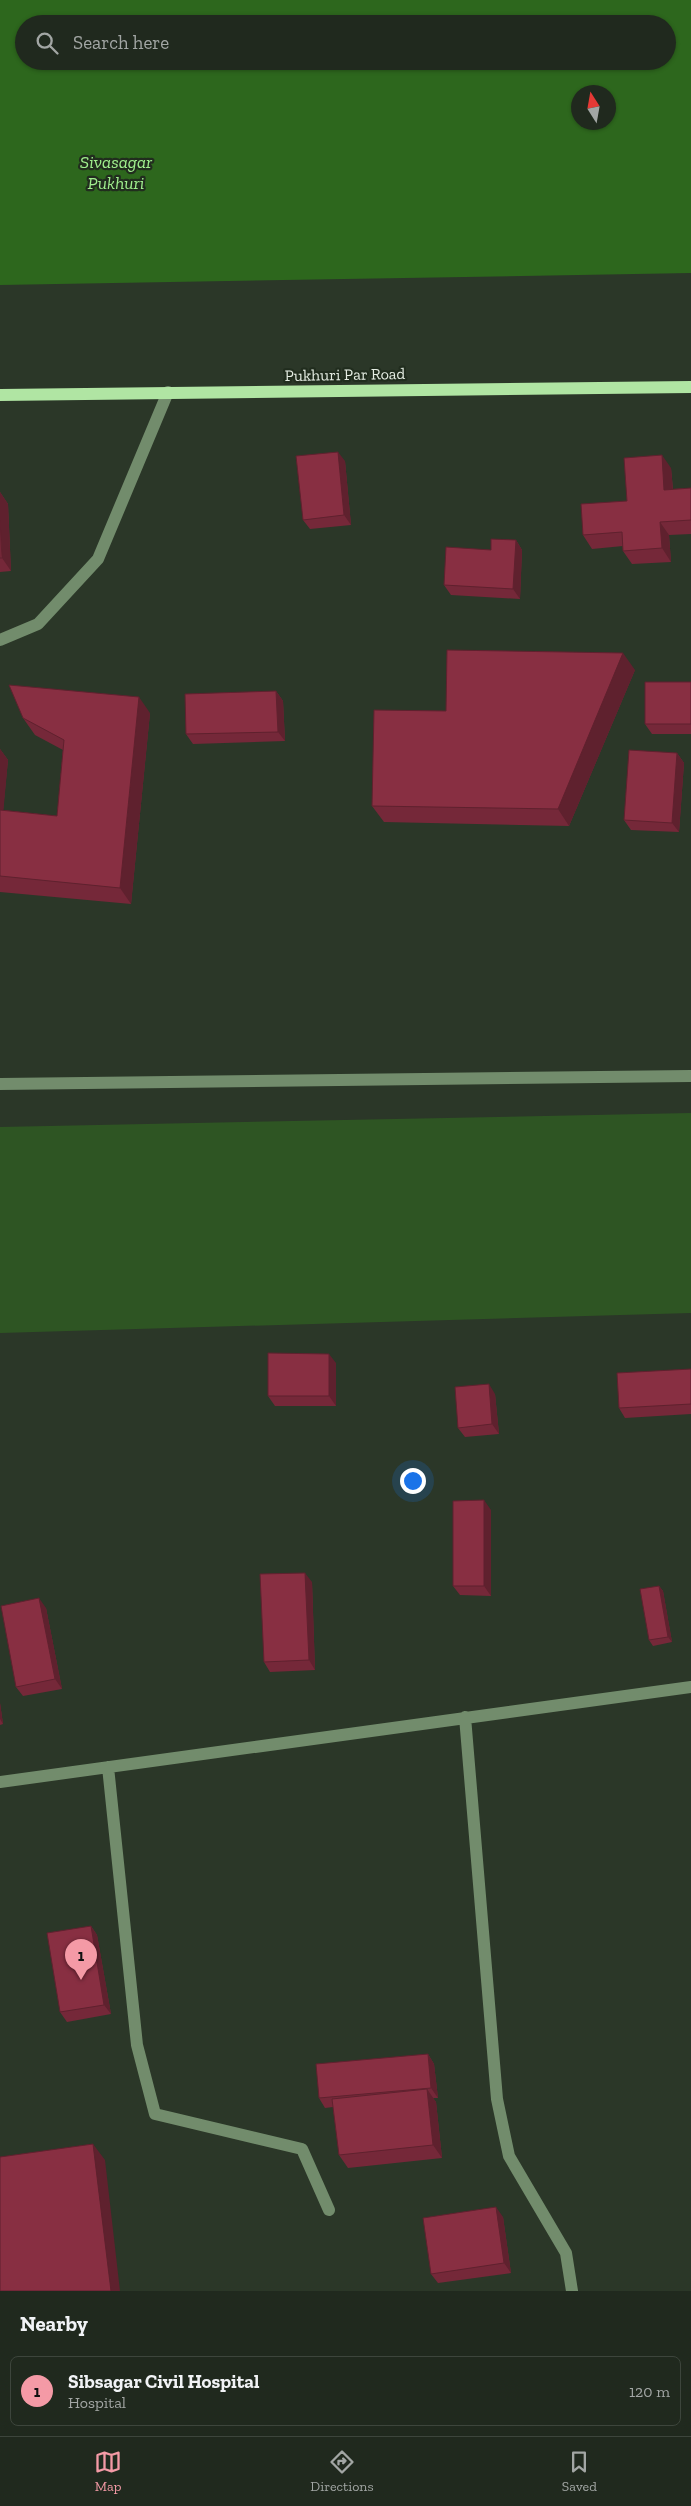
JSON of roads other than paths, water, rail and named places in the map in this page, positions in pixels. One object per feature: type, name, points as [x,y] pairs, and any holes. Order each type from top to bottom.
[{"type":"main road","name":"Pukhuri Par Road","points":[[0,395],[691,387]]},
{"type":"street","points":[[0,640],[38,624],[98,560],[168,392]]},
{"type":"street","points":[[0,1084],[691,1076]]},
{"type":"street","points":[[0,1782],[691,1687]]},
{"type":"street","points":[[465,1717],[498,2098],[509,2156],[566,2253],[572,2291]]},
{"type":"street","points":[[108,1767],[137,2044],[155,2114],[302,2149],[328,2210]]},
{"type":"water","name":"Sivasagar Pukhuri","points":[[0,0],[691,0],[691,273],[0,285]]},
{"type":"place","name":"Sibsagar Civil Hospital","points":[[81,1980]]}]
